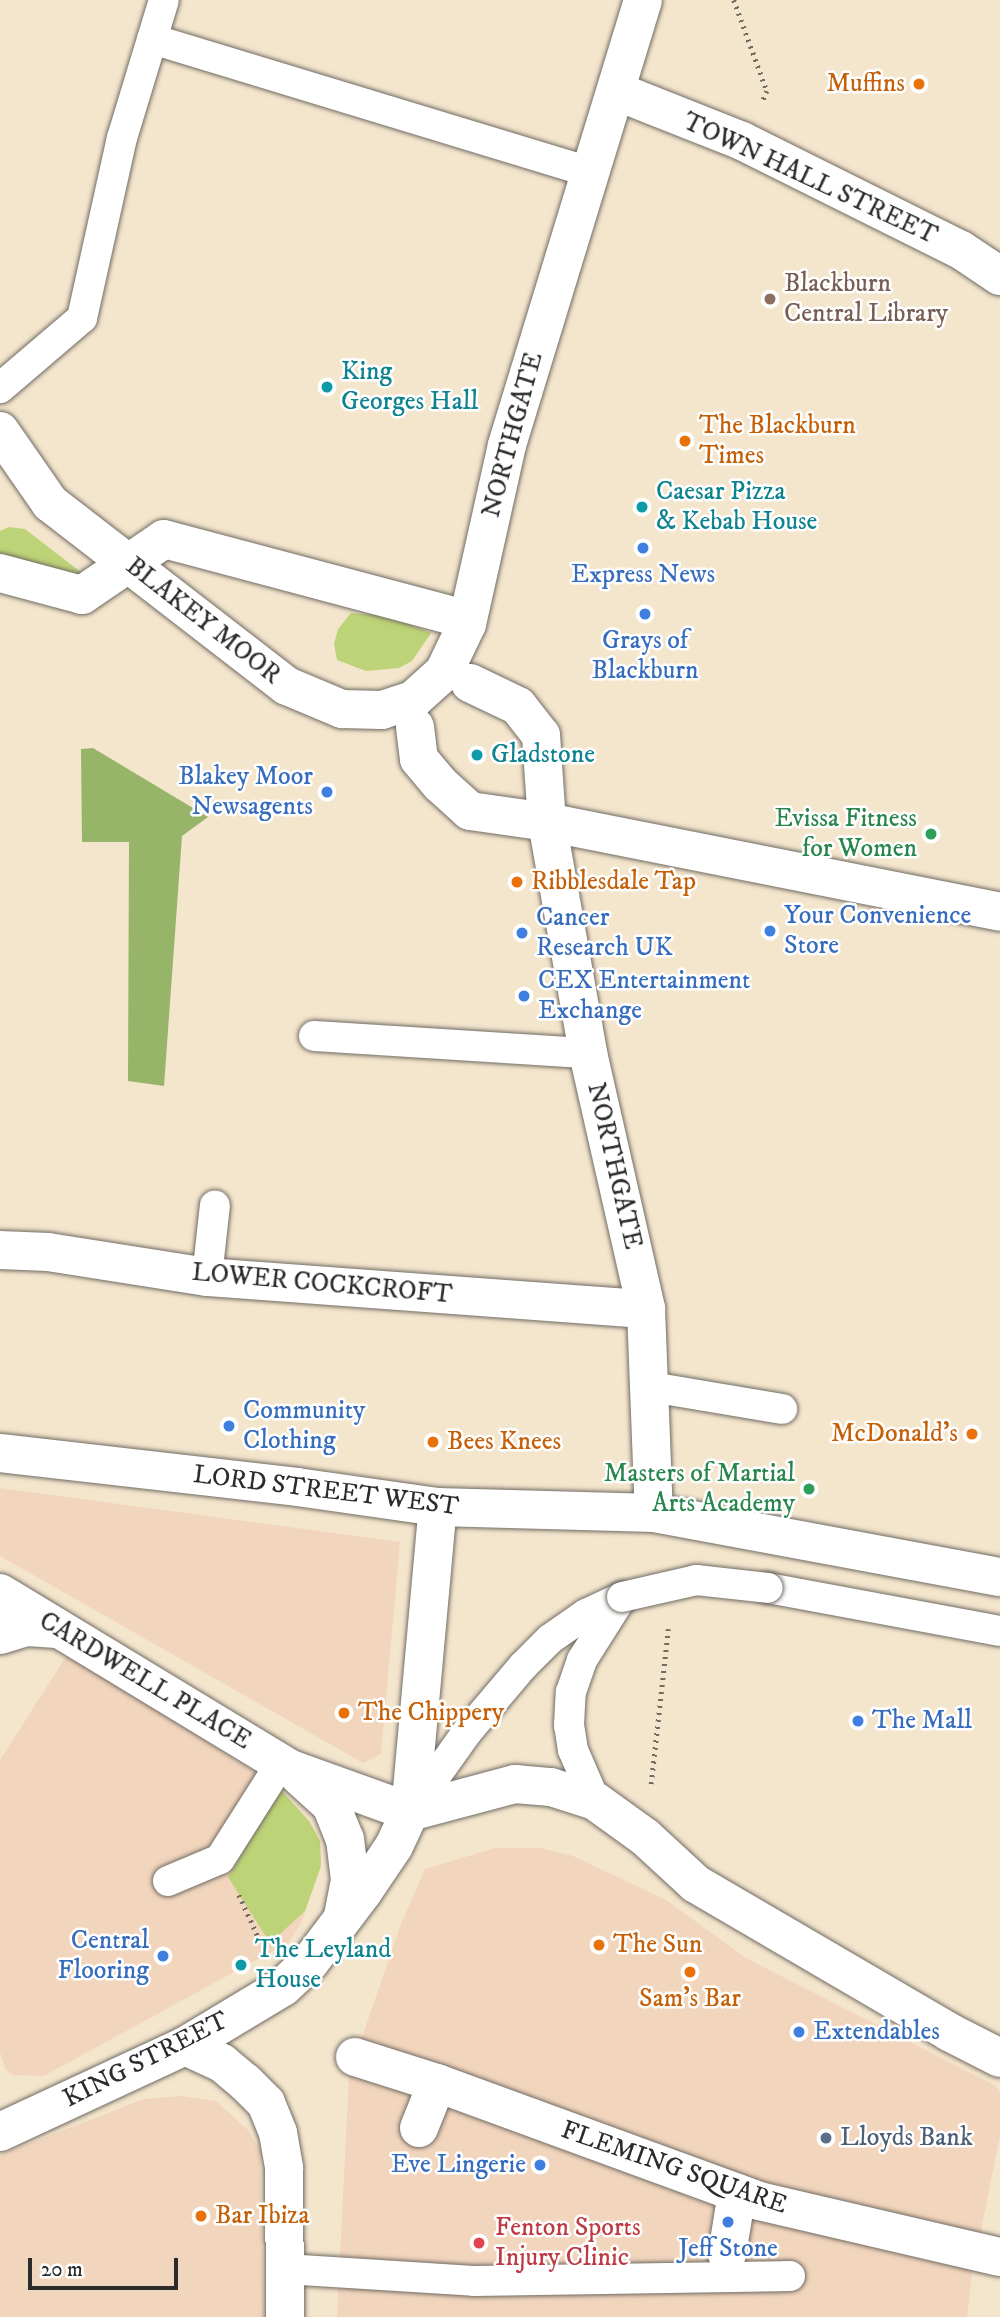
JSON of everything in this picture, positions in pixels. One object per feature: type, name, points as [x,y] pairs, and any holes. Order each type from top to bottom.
[{"type":"street","name":"NORTHGATE","points":[[643,0],[507,444],[457,678],[518,706],[541,735],[547,822],[588,1053],[646,1309],[652,1387],[654,1513]]},
{"type":"street","name":"TOWN HALL STREET","points":[[616,91],[742,141],[961,250],[1000,276]]},
{"type":"street","name":"BLAKEY MOOR","points":[[0,431],[50,503],[287,686],[342,709],[414,714],[457,678]]},
{"type":"street","points":[[0,573],[82,596],[164,539],[458,617],[467,624]]},
{"type":"street","points":[[414,714],[419,759],[440,784],[470,811],[547,822],[1000,912]]},
{"type":"street","name":"LOWER COCKCROFT","points":[[0,1251],[48,1252],[207,1277],[646,1309]]},
{"type":"street","name":"LORD STREET WEST","points":[[0,1453],[297,1486],[438,1507],[654,1513],[1000,1577]]},
{"type":"street","name":"KING STREET","points":[[0,2132],[186,2046],[283,1987],[310,1962],[394,1846],[410,1812],[438,1507]]},
{"type":"street","name":"CARDWELL PLACE","points":[[0,1593],[286,1766],[331,1805],[345,1839],[350,1880],[342,1919]]},
{"type":"street","points":[[0,1635],[27,1627],[57,1629]]},
{"type":"street","name":"CARDWELL PLACE","points":[[286,1766],[410,1812]]},
{"type":"street","points":[[410,1812],[515,1784],[551,1787],[595,1801],[645,1837],[696,1884],[949,2032],[1000,2058]]},
{"type":"street","points":[[186,2046],[222,2063],[266,2103],[278,2133],[284,2168],[285,2317]]},
{"type":"street","name":"FLEMING SQUARE","points":[[355,2057],[436,2083],[737,2193],[1000,2257]]},
{"type":"street","points":[[419,2128],[436,2083]]},
{"type":"street","points":[[727,2254],[737,2193]]},
{"type":"lane","points":[[0,387],[82,318],[122,138],[164,0]]},
{"type":"lane","points":[[152,39],[589,172]]},
{"type":"lane","points":[[314,1036],[588,1053]]},
{"type":"lane","points":[[207,1277],[215,1205]]},
{"type":"lane","points":[[652,1387],[782,1409]]},
{"type":"lane","points":[[410,1812],[467,1732],[550,1639],[586,1614],[622,1597],[696,1580],[768,1588],[1000,1631]]},
{"type":"lane","points":[[595,1801],[573,1750],[569,1725],[571,1692],[582,1660],[622,1597]]},
{"type":"lane","points":[[168,1881],[220,1859],[286,1766]]},
{"type":"lane","points":[[285,2269],[474,2281],[790,2276]]},
{"type":"path","points":[[734,0],[767,91],[742,141]]},
{"type":"path","points":[[645,1837],[670,1617]]},
{"type":"shaded area","points":[[0,1488],[400,1542],[381,1754],[363,1763],[0,1556]]},
{"type":"shaded area","points":[[69,1652],[281,1790],[309,1821],[320,1841],[321,1866],[301,1923],[289,1942],[44,2076],[13,2075],[5,2069],[0,2052],[0,1760]]},
{"type":"shaded area","points":[[495,1848],[541,1848],[573,1856],[666,1900],[746,1958],[996,2086],[1000,2093],[1000,2136],[972,2275],[967,2317],[337,2317],[349,2075],[401,1924],[425,1869]]},
{"type":"shaded area","points":[[181,2096],[216,2101],[248,2130],[260,2151],[264,2317],[0,2317],[0,2155],[144,2099]]},
{"type":"green space","points":[[9,527],[25,529],[91,580],[0,556],[0,531]]},
{"type":"green space","points":[[351,613],[387,616],[431,633],[412,661],[399,668],[366,671],[337,660],[334,644],[338,629]]},
{"type":"green space","points":[[93,748],[208,817],[182,836],[164,1086],[128,1081],[129,842],[82,842],[81,749]]},
{"type":"green space","points":[[281,1790],[309,1821],[320,1841],[321,1866],[305,1911],[270,1943],[228,1877]]},
{"type":"place","name":"Muffins","points":[[919,84]]},
{"type":"place","name":"Blackburn Central Library","points":[[770,299]]},
{"type":"place","name":"King Georges Hall","points":[[327,387]]},
{"type":"place","name":"The Blackburn Times","points":[[685,441]]},
{"type":"place","name":"Caesar Pizza & Kebab House","points":[[642,507]]},
{"type":"place","name":"Express News","points":[[643,548]]},
{"type":"place","name":"Grays of Blackburn","points":[[645,614]]},
{"type":"place","name":"Gladstone","points":[[477,755]]},
{"type":"place","name":"Blakey Moor Newsagents","points":[[327,792]]},
{"type":"place","name":"Evissa Fitness for Women","points":[[931,834]]},
{"type":"place","name":"Ribblesdale Tap","points":[[517,882]]},
{"type":"place","name":"Your Convenience Store","points":[[770,931]]},
{"type":"place","name":"Cancer Research UK","points":[[522,933]]},
{"type":"place","name":"CEX Entertainment Exchange","points":[[524,996]]},
{"type":"place","name":"Community Clothing","points":[[229,1426]]},
{"type":"place","name":"McDonald's","points":[[972,1434]]},
{"type":"place","name":"Bees Knees","points":[[433,1442]]},
{"type":"place","name":"Masters of Martial Arts Academy","points":[[809,1489]]},
{"type":"place","name":"The Chippery","points":[[344,1713]]},
{"type":"place","name":"The Mall","points":[[858,1721]]},
{"type":"place","name":"The Sun","points":[[599,1945]]},
{"type":"place","name":"Central Flooring","points":[[163,1956]]},
{"type":"place","name":"The Leyland House","points":[[241,1965]]},
{"type":"place","name":"Sam's Bar","points":[[690,1972]]},
{"type":"place","name":"Extendables","points":[[799,2032]]},
{"type":"place","name":"Lloyds Bank","points":[[826,2138]]},
{"type":"place","name":"Eve Lingerie","points":[[540,2165]]},
{"type":"place","name":"Bar Ibiza","points":[[201,2216]]},
{"type":"place","name":"Jeff Stone","points":[[728,2222]]},
{"type":"place","name":"Fenton Sports Injury Clinic","points":[[479,2243]]}]
